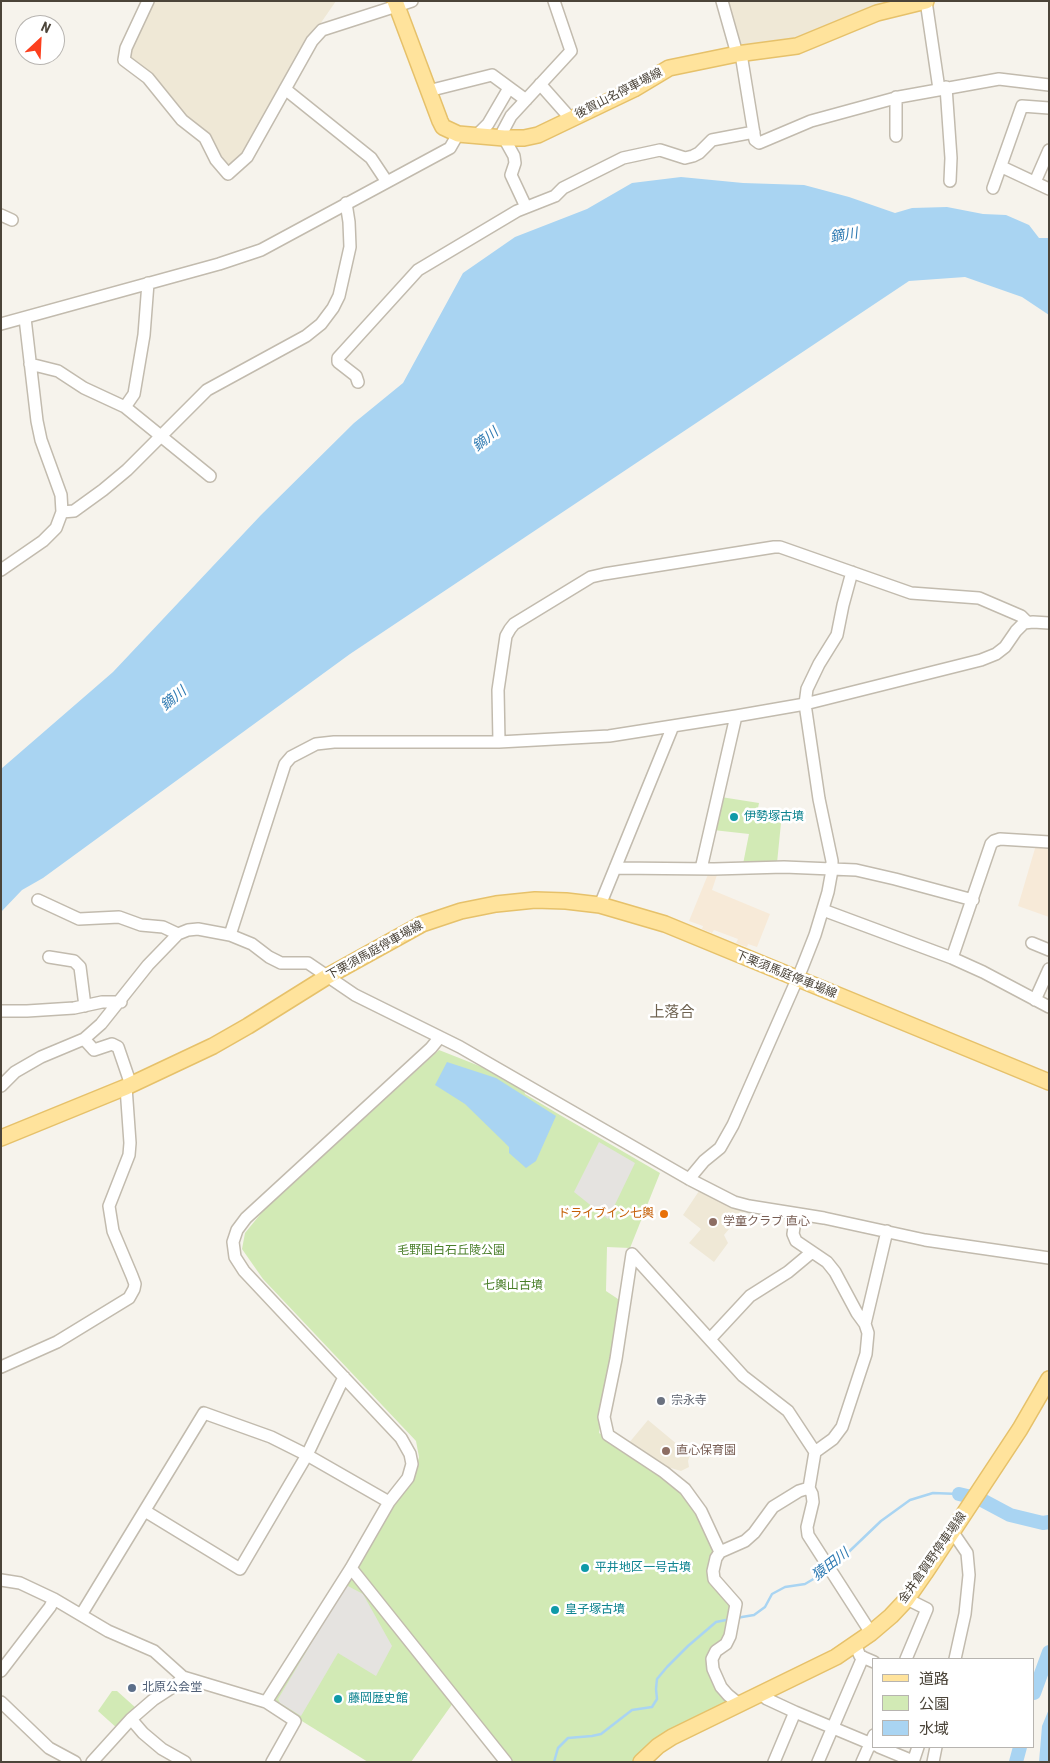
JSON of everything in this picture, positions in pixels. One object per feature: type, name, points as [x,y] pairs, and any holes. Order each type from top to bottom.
[{"type":"main road","name":"後賀山名停車場線","points":[[458,134],[504,138],[524,138],[538,135],[634,89],[669,68],[738,54],[797,46],[878,13],[926,1]]},
{"type":"main road","points":[[396,4],[443,127],[458,134]]},
{"type":"main road","name":"下栗須馬庭停車場線","points":[[1,1138],[129,1086],[213,1046],[328,976],[422,924],[461,911],[496,904],[534,900],[600,905],[665,924],[797,980],[1048,1079]]},
{"type":"main road","name":"金井倉賀野停車場線","points":[[641,1762],[658,1746],[672,1737],[836,1657],[864,1655],[871,1633],[907,1599],[1020,1429],[1049,1379]]},
{"type":"street","points":[[148,1],[126,48],[124,60],[148,78],[182,120],[205,138],[216,160],[228,174],[246,156],[312,42],[322,30],[396,4],[412,1]]},
{"type":"street","points":[[526,207],[511,175],[515,163],[514,156],[504,138],[503,131],[511,116],[571,51],[554,1]]},
{"type":"street","points":[[722,1],[738,54],[755,140],[759,142],[811,120],[896,97],[999,79],[1049,85]]},
{"type":"street","points":[[926,1],[943,88],[951,158],[950,181]]},
{"type":"street","points":[[428,91],[492,74],[526,100]]},
{"type":"street","points":[[540,84],[571,119]]},
{"type":"street","points":[[476,136],[488,124],[509,88]]},
{"type":"street","points":[[285,89],[371,158],[386,182]]},
{"type":"street","points":[[896,97],[896,136]]},
{"type":"street","points":[[993,188],[1022,106],[1049,108]]},
{"type":"street","points":[[358,382],[356,376],[338,362],[338,358],[418,270],[526,207],[555,196],[563,188],[624,158],[660,150],[685,158],[699,153],[712,140],[754,132]]},
{"type":"street","points":[[1,324],[148,284],[261,250],[450,148],[458,134]]},
{"type":"street","points":[[1035,182],[1049,150]]},
{"type":"street","points":[[1002,167],[1049,189]]},
{"type":"street","points":[[62,512],[74,511],[104,490],[127,470],[207,390],[306,336],[321,324],[334,308],[339,296],[350,247],[346,203]]},
{"type":"street","points":[[125,407],[134,394],[144,335],[148,284]]},
{"type":"street","points":[[1,570],[43,541],[56,528],[62,512],[60,495],[41,440],[37,421],[25,318]]},
{"type":"street","points":[[30,364],[58,371],[84,388],[125,407],[210,476]]},
{"type":"street","points":[[499,742],[498,690],[506,636],[510,629],[514,624],[591,577],[610,572],[774,547],[786,549],[911,593],[979,598],[1021,616],[1026,622]]},
{"type":"street","points":[[689,1179],[704,1161],[720,1148],[734,1125],[797,980],[823,910],[832,870],[831,853],[816,782],[805,704],[807,689],[819,664],[837,636],[852,572]]},
{"type":"street","points":[[230,936],[285,764],[291,757],[316,744],[334,742],[499,742],[609,736],[736,716],[805,704],[981,660],[996,654],[1005,647],[1026,622],[1049,623]]},
{"type":"street","points":[[701,869],[736,716]]},
{"type":"street","points":[[600,905],[673,726]]},
{"type":"street","points":[[952,958],[990,847],[994,841],[1000,839],[1049,842]]},
{"type":"street","points":[[615,868],[701,869],[784,867],[860,871],[973,900]]},
{"type":"street","points":[[38,900],[78,919],[119,917],[142,925],[163,927],[178,934]]},
{"type":"street","points":[[823,910],[952,958],[984,972],[1049,1007]]},
{"type":"street","points":[[1,1086],[15,1072],[41,1057],[84,1039],[121,1002],[148,965],[178,934],[198,929],[230,936],[252,944],[269,957],[281,963],[308,963],[354,995],[440,1037],[689,1179],[734,1202],[951,1244],[1049,1258]]},
{"type":"street","points":[[1032,943],[1049,950]]},
{"type":"street","points":[[49,958],[74,961],[80,967],[85,1006]]},
{"type":"street","points":[[1035,1000],[1049,969]]},
{"type":"street","points":[[1,1011],[28,1011],[85,1006],[102,1002],[121,1002]]},
{"type":"street","points":[[266,1702],[351,1568],[389,1502],[408,1478],[412,1464],[410,1454],[400,1438],[244,1271],[235,1257],[233,1242],[237,1230],[246,1218],[431,1048],[440,1037]]},
{"type":"street","points":[[1,1366],[57,1342],[129,1298],[134,1290],[135,1284],[113,1231],[109,1206],[129,1155],[129,1086],[118,1047],[112,1044],[94,1050],[84,1039]]},
{"type":"street","points":[[796,1214],[793,1234],[796,1241],[827,1262],[835,1272],[865,1324],[868,1333],[866,1354],[842,1428],[833,1439],[815,1452]]},
{"type":"street","points":[[865,1324],[888,1231]]},
{"type":"street","points":[[710,1339],[750,1296],[788,1272],[812,1252]]},
{"type":"street","points":[[739,1704],[721,1687],[713,1669],[712,1659],[716,1651],[726,1644],[730,1636],[736,1604],[714,1579],[713,1571],[720,1552],[701,1512],[685,1489],[664,1472],[608,1435],[604,1417],[616,1358],[632,1254],[743,1376],[788,1411],[815,1452],[809,1488],[813,1502],[807,1526],[808,1535],[871,1633]]},
{"type":"street","points":[[145,1511],[240,1569],[307,1455],[344,1377]]},
{"type":"street","points":[[82,1614],[204,1413],[271,1437],[307,1455],[389,1502]]},
{"type":"street","points":[[720,1552],[745,1541],[754,1533],[773,1507],[799,1491],[809,1488]]},
{"type":"street","points":[[952,1531],[967,1553],[969,1574],[965,1614],[955,1658]]},
{"type":"street","points":[[351,1568],[506,1762]]},
{"type":"street","points":[[1,1580],[20,1583],[82,1614],[108,1631],[154,1651],[183,1677],[266,1702],[295,1721],[272,1762]]},
{"type":"street","points":[[1,1672],[54,1599]]},
{"type":"street","points":[[906,1658],[927,1609],[907,1599]]},
{"type":"street","points":[[818,1762],[864,1655]]},
{"type":"street","points":[[92,1762],[132,1718],[153,1700],[176,1685],[183,1677]]},
{"type":"street","points":[[761,1694],[767,1699],[795,1712],[872,1741]]},
{"type":"street","points":[[1,1702],[49,1748],[71,1761]]},
{"type":"street","points":[[774,1762],[795,1712]]},
{"type":"street","points":[[132,1718],[143,1733],[156,1744],[185,1762]]},
{"type":"street","points":[[862,1762],[872,1745]]},
{"type":"street","points":[[886,1748],[913,1761],[918,1748]]},
{"type":"street","points":[[933,1762],[936,1748]]},
{"type":"shaded area","points":[[152,1],[336,1],[316,30],[245,153],[230,167],[226,167],[192,124],[127,55]]},
{"type":"shaded area","points":[[726,1],[909,1],[800,41],[740,47]]},
{"type":"shaded area","points":[[1036,845],[1049,846],[1049,917],[1018,906]]},
{"type":"shaded area","points":[[709,872],[718,872],[712,890],[770,914],[757,947],[748,944],[747,947],[736,943],[738,939],[714,930],[712,933],[702,929],[703,926],[689,921]]},
{"type":"shaded area","points":[[599,1142],[635,1163],[608,1219],[574,1192]]},
{"type":"shaded area","name":"学童クラブ 直心","points":[[699,1191],[733,1208],[745,1210],[724,1235],[728,1243],[714,1262],[689,1243],[701,1229],[683,1215]]},
{"type":"shaded area","points":[[648,1420],[690,1455],[689,1467],[681,1471],[671,1468],[667,1471],[628,1444]]},
{"type":"shaded area","points":[[346,1585],[363,1594],[392,1646],[376,1676],[338,1653],[301,1716],[280,1703],[278,1699]]},
{"type":"green space","points":[[721,797],[759,803],[758,808],[782,813],[777,863],[743,864],[749,834],[713,830]]},
{"type":"green space","name":"毛野国白石丘陵公園","points":[[439,1050],[482,1067],[524,1089],[525,1094],[660,1173],[630,1248],[607,1247],[606,1291],[621,1301],[599,1433],[630,1451],[685,1491],[717,1551],[710,1572],[735,1604],[729,1635],[708,1659],[736,1703],[654,1741],[634,1762],[510,1762],[458,1696],[411,1762],[368,1762],[276,1705],[274,1699],[386,1516],[413,1477],[419,1457],[416,1441],[263,1279],[242,1249],[245,1233],[263,1211]]},
{"type":"green space","points":[[112,1691],[117,1691],[136,1708],[118,1729],[98,1711]]},
{"type":"water","name":"鏑川","points":[[681,177],[743,183],[804,185],[849,197],[895,213],[912,208],[947,207],[983,214],[1006,215],[1029,225],[1039,238],[1049,238],[1049,315],[1022,297],[965,277],[909,281],[350,654],[43,878],[22,890],[1,912],[1,769],[113,672],[261,515],[354,423],[403,383],[463,273],[515,237],[587,209],[632,183]]},
{"type":"water","points":[[447,1062],[496,1078],[556,1116],[536,1161],[526,1168],[509,1153],[509,1147],[465,1104],[435,1085]]},
{"type":"water","points":[[1049,1709],[1049,1762],[1039,1762],[1042,1726]]},
{"type":"waterway","name":"猿田川","points":[[833,1567],[881,1521],[910,1500],[933,1493],[959,1494]]},
{"type":"waterway","name":"猿田川","points":[[959,1494],[980,1499],[1010,1515],[1043,1523],[1049,1522]]},
{"type":"waterway","name":"猿田川","points":[[736,1618],[754,1615],[765,1607],[772,1594],[785,1587],[805,1584],[827,1571]]},
{"type":"waterway","name":"猿田川","points":[[554,1762],[558,1748],[568,1738],[601,1734],[632,1710],[652,1707],[657,1699],[657,1679],[667,1667],[716,1622],[731,1619]]},
{"type":"waterway","points":[[1035,1690],[1049,1652]]},
{"type":"waterway","points":[[1016,1762],[1020,1748]]},
{"type":"place","name":"伊勢塚古墳","points":[[734,817]]},
{"type":"place","name":"ドライブイン七輿","points":[[664,1214]]},
{"type":"place","name":"学童クラブ 直心","points":[[713,1222]]},
{"type":"place","name":"宗永寺","points":[[661,1401]]},
{"type":"place","name":"直心保育園","points":[[666,1451]]},
{"type":"place","name":"平井地区一号古墳","points":[[585,1568]]},
{"type":"place","name":"皇子塚古墳","points":[[555,1610]]},
{"type":"place","name":"北原公会堂","points":[[132,1688]]},
{"type":"place","name":"藤岡歴史館","points":[[338,1699]]},
{"type":"district","name":"上落合","points":[[672,1013]]},
{"type":"park label","name":"七輿山古墳","points":[[513,1286]]}]
